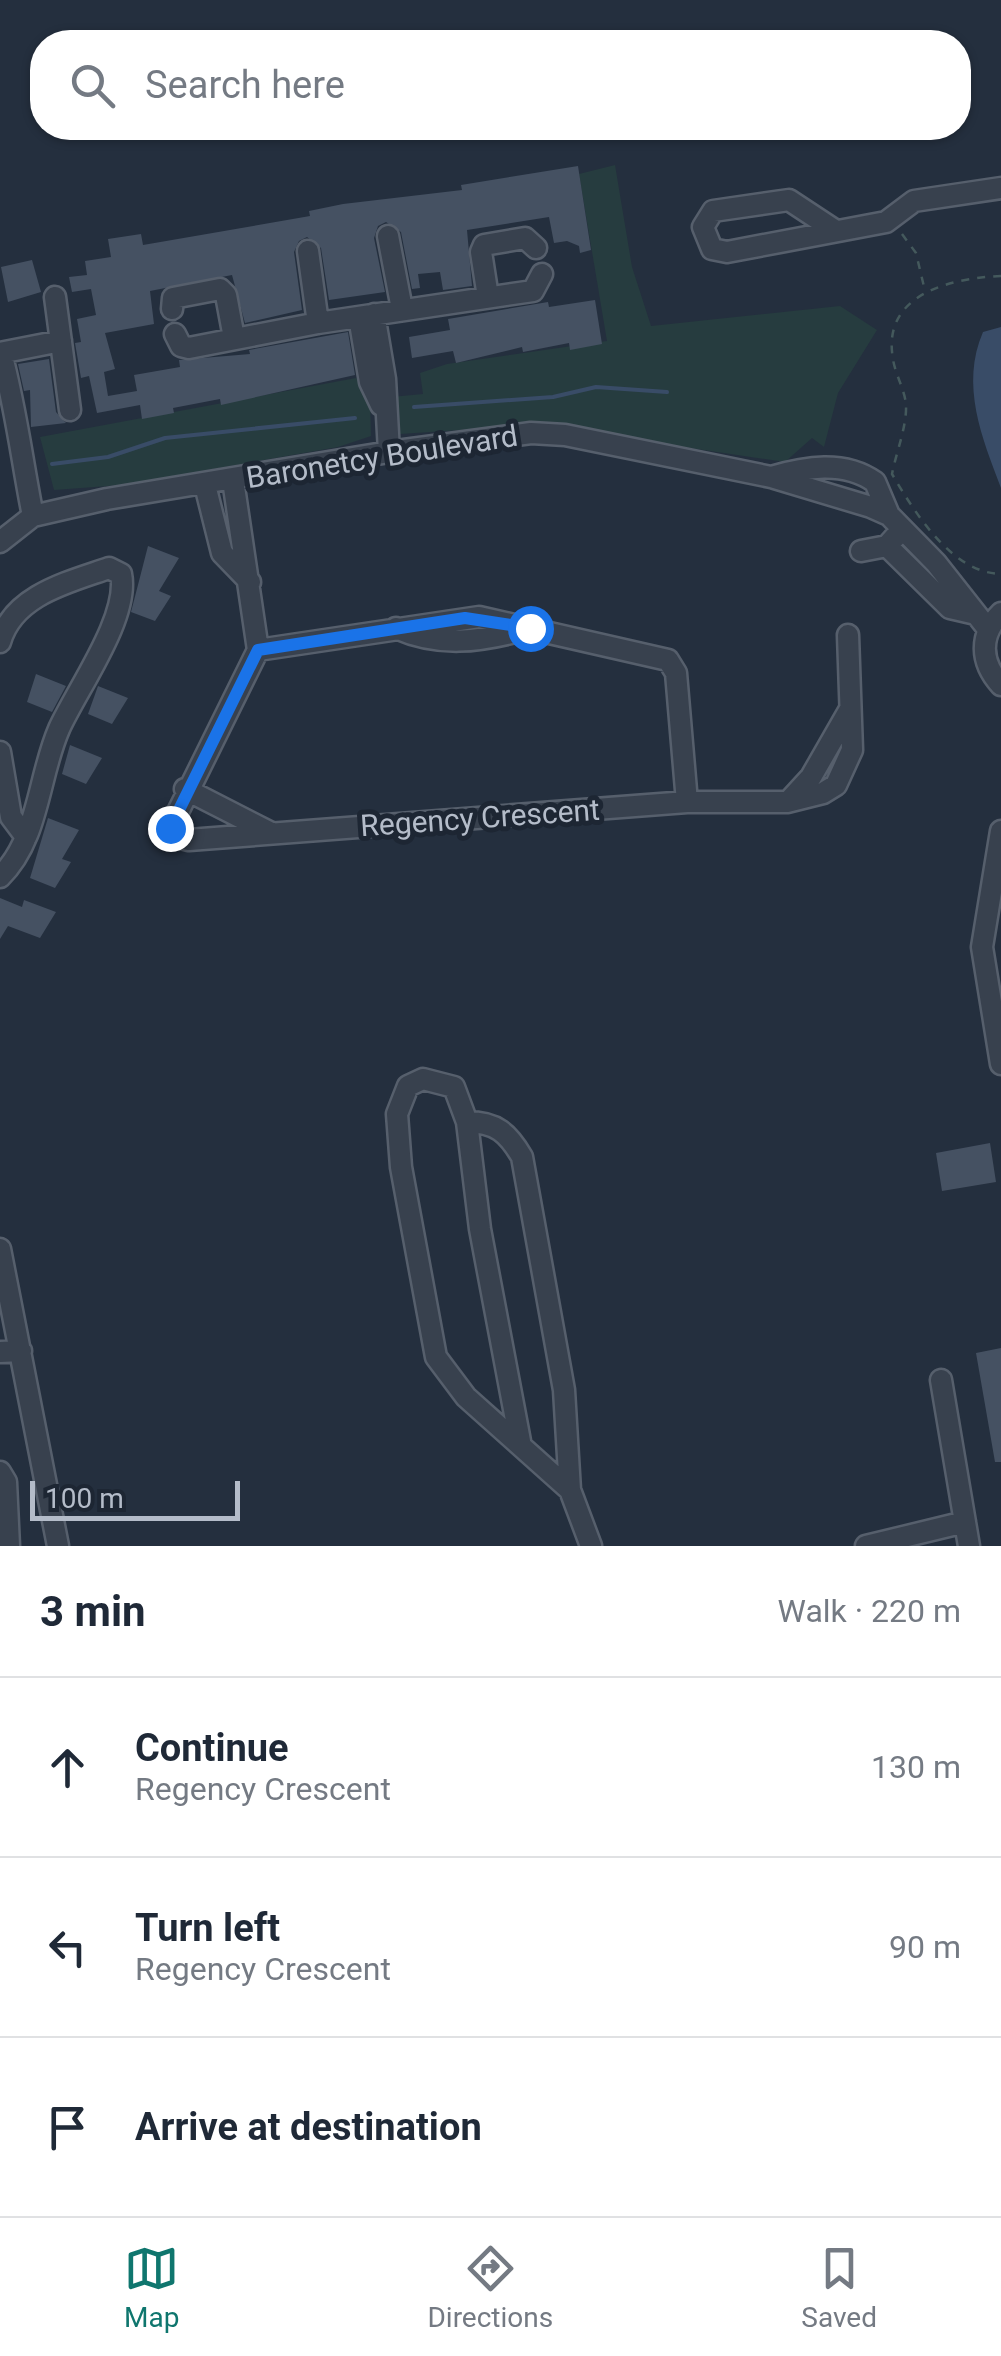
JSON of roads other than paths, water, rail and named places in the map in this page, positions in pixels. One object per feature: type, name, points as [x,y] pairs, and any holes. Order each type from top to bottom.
[{"type":"street","points":[[842,230],[789,200],[713,212],[703,228],[712,249],[727,252],[842,230],[892,218],[914,201],[1001,188]]},
{"type":"street","points":[[388,236],[402,309]]},
{"type":"street","points":[[488,296],[480,252],[484,244],[525,238],[536,248]]},
{"type":"street","points":[[308,251],[318,322]]},
{"type":"street","points":[[175,334],[185,348],[318,322],[533,290],[542,274]]},
{"type":"street","points":[[172,309],[172,298],[178,294],[220,289],[226,295],[234,338]]},
{"type":"street","points":[[55,297],[70,410]]},
{"type":"street","points":[[366,316],[370,382],[384,412],[389,452]]},
{"type":"street","points":[[33,516],[20,451],[20,425],[1,353],[61,340]]},
{"type":"street","points":[[0,401],[9,434],[20,451]]},
{"type":"street","name":"Baronetcy Boulevard","points":[[0,542],[33,516],[106,498],[389,452],[547,434],[771,477],[896,522]]},
{"type":"street","name":"Baronetcy Boulevard","points":[[771,477],[794,470],[879,488],[896,522],[991,616]]},
{"type":"street","points":[[221,482],[222,553],[249,574],[258,650],[480,617],[663,658],[672,664],[687,802]]},
{"type":"street","points":[[886,546],[896,522]]},
{"type":"street","points":[[861,550],[886,546]]},
{"type":"street","points":[[886,546],[950,608],[991,616],[984,657],[1001,684]]},
{"type":"street","points":[[0,642],[6,623],[46,590],[109,568],[121,574],[118,611],[58,732],[26,837],[2,872]]},
{"type":"street","name":"Regency Crescent","points":[[258,650],[186,789],[170,828],[176,837],[272,834],[687,802],[787,802],[824,793],[836,785],[852,750],[848,635]]},
{"type":"street","points":[[0,752],[11,816],[26,837]]},
{"type":"street","points":[[186,789],[272,834]]},
{"type":"street","points":[[1001,831],[982,947],[1001,1064]]},
{"type":"street","points":[[520,1440],[480,1229],[467,1122],[454,1087],[436,1080],[413,1082],[398,1106],[402,1167],[436,1358],[466,1397],[520,1440],[570,1490]]},
{"type":"street","points":[[467,1122],[498,1127],[510,1136],[522,1157],[564,1390],[570,1490],[591,1546]]},
{"type":"street","points":[[0,1250],[10,1352],[58,1546]]},
{"type":"street","points":[[941,1380],[969,1546]]},
{"type":"street","points":[[0,1472],[6,1482],[9,1546]]},
{"type":"street","points":[[866,1546],[965,1522]]},
{"type":"water","points":[[1001,327],[1001,488],[976,411],[973,372],[983,332]]},
{"type":"waterway","points":[[414,407],[553,397],[596,387],[667,392]]},
{"type":"waterway","points":[[52,464],[108,457],[165,438],[355,418]]}]
